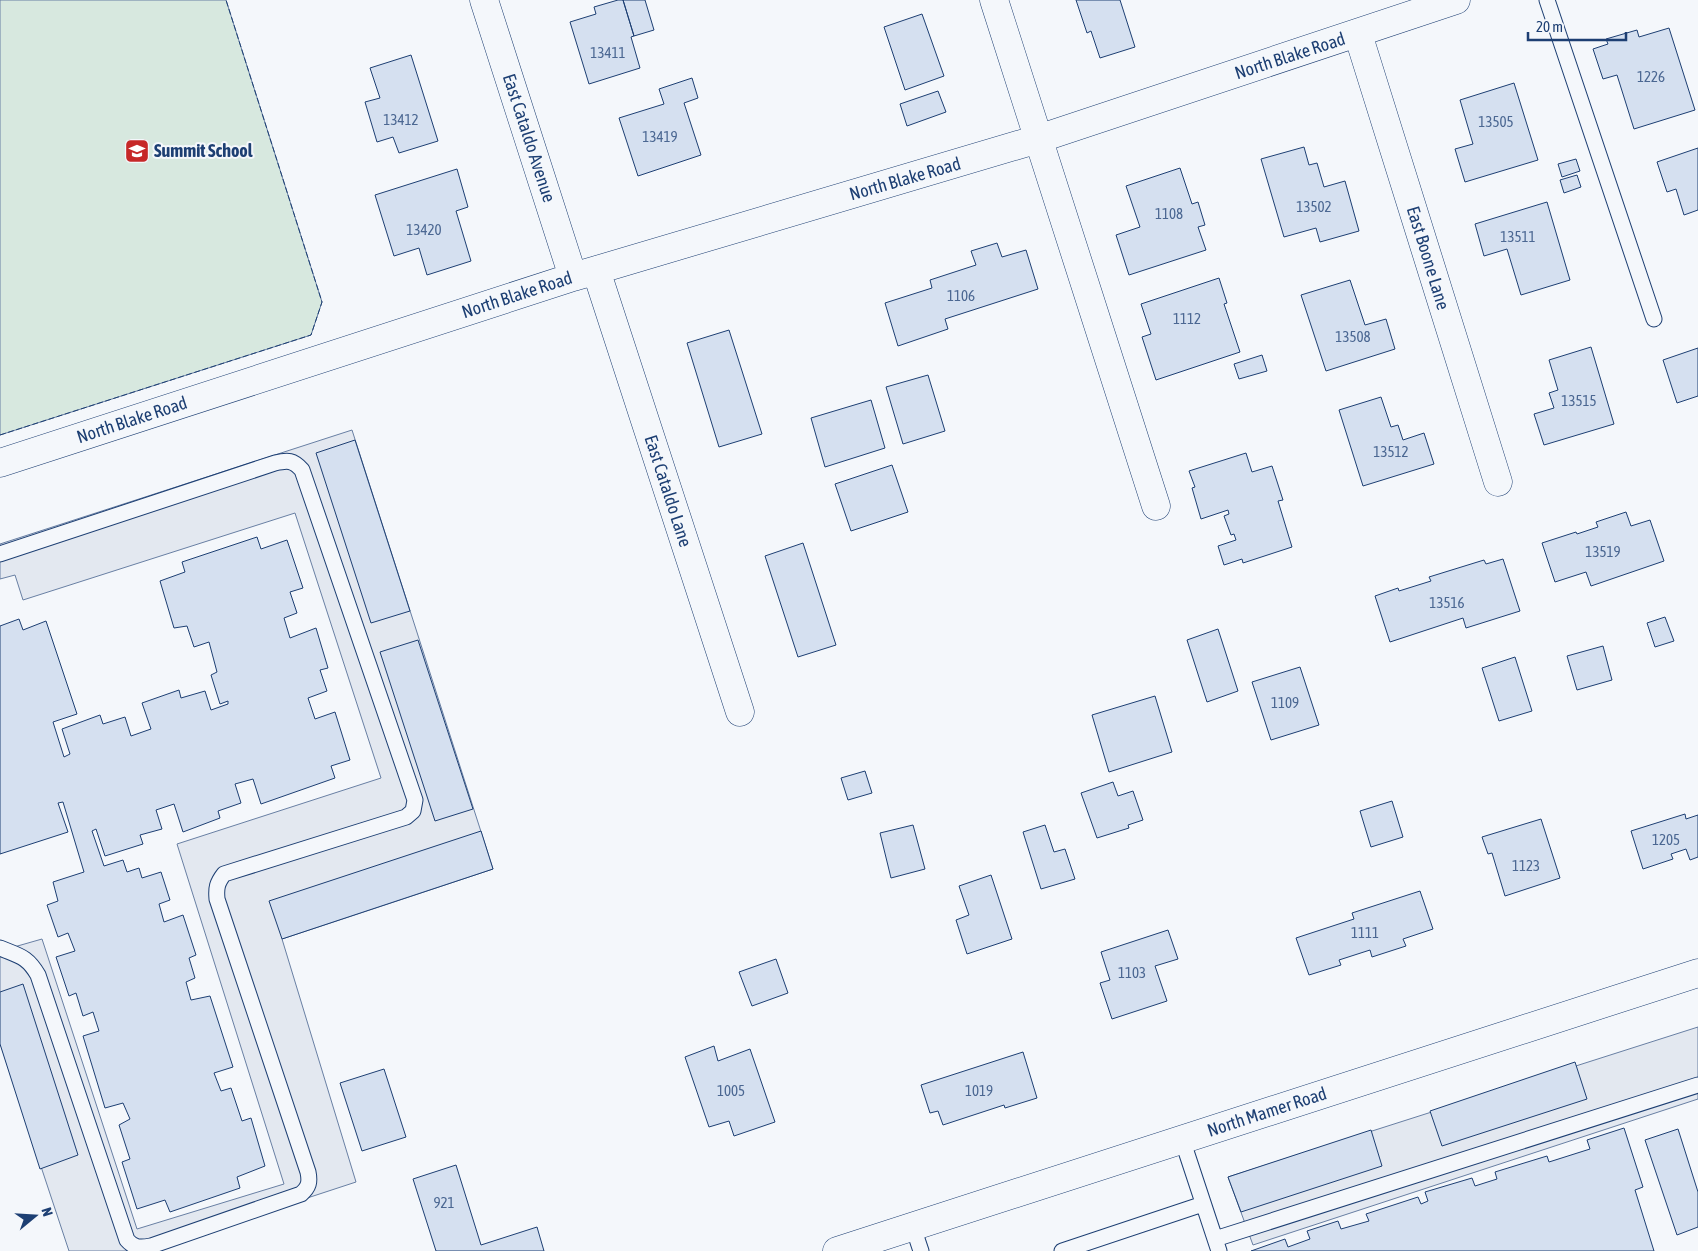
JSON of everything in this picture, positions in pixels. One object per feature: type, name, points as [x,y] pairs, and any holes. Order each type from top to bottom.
[{"type":"street","name":"East Cataldo Avenue","points":[[484,0],[585,273]]},
{"type":"street","points":[[994,0],[1156,506]]},
{"type":"street","name":"North Blake Road","points":[[0,463],[585,273],[1038,140],[1456,0]]},
{"type":"street","name":"East Boone Lane","points":[[1358,34],[1498,482]]},
{"type":"street","name":"East Cataldo Lane","points":[[585,273],[740,712]]},
{"type":"street","name":"North Mamer Road","points":[[837,1251],[917,1239],[1182,1140],[1698,973]]},
{"type":"lane","points":[[1546,0],[1654,319]]},
{"type":"lane","points":[[0,554],[275,463],[285,461],[296,463],[302,470],[415,800],[413,811],[406,817],[224,874],[218,881],[217,899],[308,1172],[308,1188],[301,1194],[151,1246],[141,1248],[132,1245],[127,1240],[38,975],[25,958],[0,948]]},
{"type":"lane","points":[[1182,1140],[1217,1245],[1698,1084]]},
{"type":"lane","points":[[1062,1251],[1203,1204]]},
{"type":"shaded area","name":"Summit School","points":[[0,0],[226,0],[322,302],[311,335],[0,435]]},
{"type":"shaded area","points":[[352,430],[493,869],[282,939],[356,1182],[146,1251],[69,1251],[0,1043],[0,951],[42,939],[137,1229],[284,1184],[177,844],[381,778],[295,513],[23,600],[15,575],[0,579],[0,544]]},
{"type":"shaded area","points":[[1698,1027],[1698,1099],[1253,1245],[1228,1177]]},
{"type":"building","points":[[623,0],[634,36],[631,37],[640,68],[589,84],[570,22],[596,14],[594,7]]},
{"type":"building","points":[[623,0],[645,0],[654,30],[634,36]]},
{"type":"building","points":[[1076,0],[1120,0],[1135,47],[1100,58],[1091,31],[1087,33]]},
{"type":"building","points":[[922,14],[944,76],[905,90],[884,27]]},
{"type":"building","points":[[1669,28],[1695,110],[1634,129],[1617,75],[1603,79],[1593,49],[1608,44],[1606,39],[1637,30],[1639,37]]},
{"type":"building","points":[[411,55],[438,141],[399,153],[393,137],[377,142],[365,102],[380,98],[370,68]]},
{"type":"building","points":[[692,78],[698,98],[684,103],[701,155],[638,176],[619,118],[664,104],[659,89]]},
{"type":"building","points":[[1514,83],[1538,160],[1465,182],[1455,149],[1473,144],[1460,100]]},
{"type":"building","points":[[938,91],[946,112],[907,126],[900,104]]},
{"type":"building","points":[[1304,147],[1309,165],[1317,163],[1324,187],[1345,181],[1359,231],[1320,242],[1316,228],[1284,237],[1261,159]]},
{"type":"building","points":[[1698,148],[1698,210],[1684,215],[1676,189],[1667,192],[1657,162]]},
{"type":"building","points":[[1576,159],[1580,171],[1562,177],[1558,164]]},
{"type":"building","points":[[1180,168],[1192,204],[1198,202],[1205,225],[1198,227],[1206,250],[1129,275],[1116,235],[1140,227],[1126,186]]},
{"type":"building","points":[[457,169],[468,207],[456,211],[471,261],[427,275],[419,248],[394,256],[375,195]]},
{"type":"building","points":[[1577,175],[1581,187],[1564,193],[1560,180]]},
{"type":"building","points":[[1547,202],[1570,280],[1521,295],[1507,249],[1484,256],[1475,224]]},
{"type":"building","points":[[997,243],[1002,257],[1026,250],[1038,289],[945,319],[948,329],[898,346],[885,303],[932,288],[930,280],[976,265],[971,251]]},
{"type":"building","points":[[1219,278],[1227,303],[1224,304],[1240,352],[1156,380],[1142,337],[1151,334],[1141,304]]},
{"type":"building","points":[[1350,280],[1365,325],[1386,319],[1395,349],[1326,371],[1301,295]]},
{"type":"building","points":[[729,330],[762,434],[719,447],[687,343]]},
{"type":"building","points":[[1591,347],[1614,424],[1544,445],[1534,414],[1554,408],[1549,393],[1558,390],[1549,360]]},
{"type":"building","points":[[1698,348],[1698,396],[1677,403],[1663,360]]},
{"type":"building","points":[[1262,355],[1267,371],[1239,379],[1234,364]]},
{"type":"building","points":[[928,375],[945,431],[903,444],[886,387]]},
{"type":"building","points":[[1381,397],[1391,427],[1398,425],[1403,440],[1424,433],[1434,464],[1363,486],[1339,410]]},
{"type":"building","points":[[871,400],[885,448],[825,467],[811,418]]},
{"type":"building","points":[[355,440],[410,611],[371,623],[316,453]]},
{"type":"building","points":[[1246,453],[1252,472],[1272,466],[1283,500],[1278,501],[1292,547],[1243,563],[1242,559],[1224,565],[1218,546],[1236,540],[1234,534],[1231,535],[1224,516],[1229,514],[1228,510],[1201,519],[1192,488],[1195,487],[1189,471]]},
{"type":"building","points":[[892,465],[908,512],[851,531],[835,484]]},
{"type":"building","points":[[1626,512],[1631,526],[1650,520],[1664,561],[1591,586],[1586,572],[1555,582],[1542,543],[1598,527],[1596,522]]},
{"type":"building","points":[[257,537],[261,549],[287,540],[303,588],[290,592],[297,613],[284,618],[290,638],[316,628],[328,668],[320,670],[327,691],[308,698],[315,719],[335,712],[350,760],[331,766],[335,778],[261,804],[253,779],[235,784],[241,803],[218,811],[220,818],[183,832],[174,804],[156,810],[162,829],[140,835],[143,844],[105,856],[96,829],[92,831],[104,866],[123,860],[127,872],[139,868],[142,878],[161,872],[170,900],[159,904],[164,922],[183,915],[196,955],[189,958],[195,978],[186,982],[191,1000],[210,996],[233,1067],[214,1073],[221,1091],[231,1088],[242,1121],[251,1118],[265,1166],[237,1177],[240,1188],[170,1212],[165,1200],[137,1209],[122,1162],[130,1159],[119,1125],[130,1119],[123,1103],[105,1108],[83,1036],[99,1031],[93,1012],[83,1016],[76,993],[69,996],[56,957],[75,951],[68,933],[58,937],[47,905],[58,901],[53,882],[84,872],[63,802],[58,803],[68,832],[0,854],[0,626],[19,619],[23,630],[46,621],[77,714],[53,722],[64,757],[70,754],[62,729],[100,715],[103,724],[125,717],[131,736],[151,729],[142,703],[179,690],[181,698],[205,691],[211,710],[228,704],[228,701],[220,704],[211,675],[217,672],[209,642],[194,647],[187,626],[174,628],[160,581],[185,572],[182,562]]},
{"type":"building","points":[[803,543],[836,645],[798,657],[765,556]]},
{"type":"building","points":[[1503,559],[1520,611],[1466,628],[1463,618],[1390,642],[1375,596],[1398,588],[1399,591],[1431,581],[1429,577],[1484,560],[1486,564]]},
{"type":"building","points":[[1665,617],[1674,641],[1655,647],[1647,623]]},
{"type":"building","points":[[1218,629],[1238,691],[1207,702],[1187,640]]},
{"type":"building","points":[[418,640],[473,809],[435,821],[380,652]]},
{"type":"building","points":[[1603,646],[1612,680],[1577,690],[1567,656]]},
{"type":"building","points":[[1515,657],[1532,711],[1499,721],[1482,668]]},
{"type":"building","points":[[1300,667],[1319,725],[1271,740],[1252,682]]},
{"type":"building","points":[[1155,696],[1172,752],[1109,772],[1092,715]]},
{"type":"building","points":[[865,771],[872,793],[848,800],[841,778]]},
{"type":"building","points":[[1113,782],[1118,796],[1133,791],[1143,820],[1128,825],[1129,828],[1097,838],[1081,793]]},
{"type":"building","points":[[1392,801],[1403,837],[1371,847],[1360,811]]},
{"type":"building","points":[[1685,814],[1686,819],[1698,815],[1698,857],[1690,860],[1686,849],[1671,854],[1673,859],[1643,869],[1631,831]]},
{"type":"building","points":[[1541,819],[1560,878],[1505,896],[1492,853],[1488,854],[1482,837]]},
{"type":"building","points":[[913,825],[925,869],[891,878],[880,833]]},
{"type":"building","points":[[1045,825],[1054,852],[1065,849],[1075,879],[1041,889],[1023,832]]},
{"type":"building","points":[[481,831],[493,869],[282,939],[269,901]]},
{"type":"building","points":[[991,875],[1012,939],[967,954],[956,920],[969,915],[959,886]]},
{"type":"building","points":[[1420,891],[1433,929],[1403,939],[1406,946],[1372,957],[1370,950],[1339,960],[1341,965],[1309,975],[1296,938],[1354,919],[1352,913]]},
{"type":"building","points":[[1168,930],[1178,959],[1155,966],[1167,1001],[1112,1019],[1100,983],[1110,980],[1101,952]]},
{"type":"building","points":[[776,959],[788,993],[752,1006],[739,972]]},
{"type":"building","points":[[23,984],[78,1155],[40,1169],[0,1044],[0,992]]},
{"type":"building","points":[[714,1046],[718,1061],[750,1049],[775,1122],[734,1136],[729,1121],[709,1127],[685,1057]]},
{"type":"building","points":[[1023,1052],[1037,1098],[1005,1108],[1004,1105],[943,1125],[938,1111],[930,1113],[921,1085]]},
{"type":"building","points":[[1575,1062],[1587,1099],[1442,1146],[1430,1111]]},
{"type":"building","points":[[384,1069],[406,1137],[362,1151],[340,1083]]},
{"type":"building","points":[[1624,1128],[1643,1187],[1635,1190],[1654,1251],[1251,1251],[1285,1239],[1288,1247],[1310,1239],[1307,1231],[1338,1221],[1341,1229],[1369,1221],[1366,1214],[1418,1197],[1421,1204],[1428,1201],[1425,1192],[1472,1178],[1475,1186],[1497,1179],[1495,1172],[1547,1156],[1549,1162],[1590,1149],[1587,1140]]},
{"type":"building","points":[[1678,1129],[1698,1192],[1698,1227],[1677,1235],[1645,1140]]},
{"type":"building","points":[[1371,1130],[1382,1166],[1241,1212],[1228,1177]]},
{"type":"building","points":[[456,1165],[481,1245],[537,1227],[544,1251],[436,1251],[413,1179]]},
{"type":"fence","points":[[0,435],[311,335],[322,302],[226,0]]},
{"type":"place","name":"Summit School","points":[[137,151]]}]
